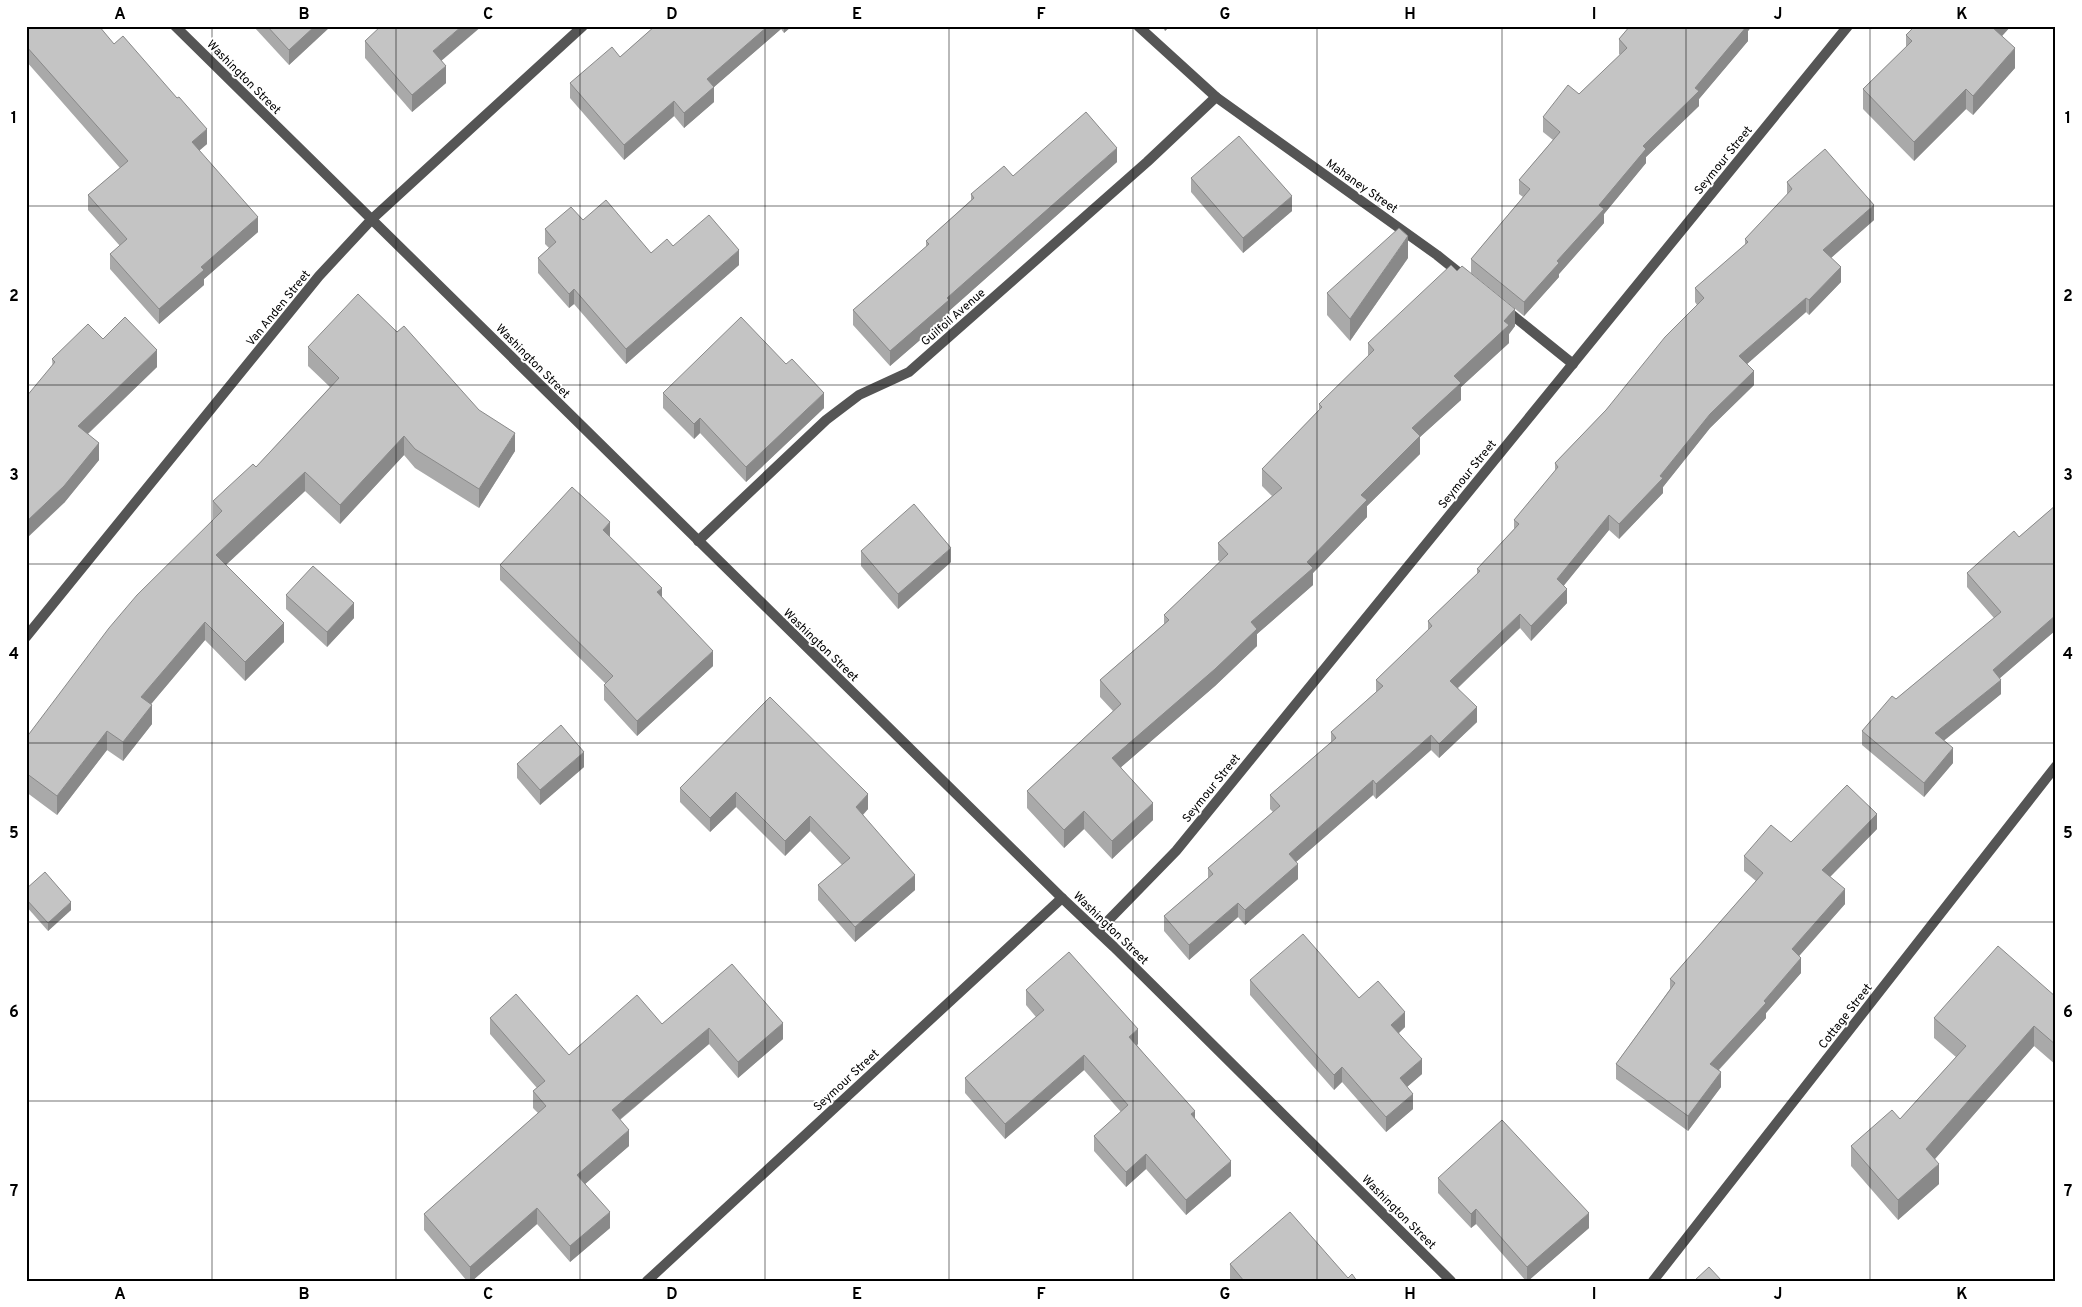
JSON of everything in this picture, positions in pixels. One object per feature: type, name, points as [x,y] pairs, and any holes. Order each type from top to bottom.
[{"type":"street","name":"Washington Street","points":[[175,26],[1062,898],[1098,931],[1451,1281]]},
{"type":"street","name":"Van Anden Street","points":[[26,638],[319,276],[372,219],[583,26]]},
{"type":"street","name":"Mahaney Street","points":[[1138,26],[1216,97],[1437,255],[1474,285]]},
{"type":"street","name":"Seymour Street","points":[[1098,931],[1176,850],[1848,26]]},
{"type":"street","name":"Guilfoil Avenue","points":[[698,541],[826,420],[859,396],[909,372],[1147,162],[1216,97]]},
{"type":"street","points":[[1497,303],[1573,364]]},
{"type":"street","name":"Cottage Street","points":[[1653,1281],[2056,766]]},
{"type":"street","name":"Seymour Street","points":[[647,1281],[1062,898]]},
{"type":"building","points":[[26,26],[99,26],[114,44],[123,36],[207,129],[192,142],[258,217],[201,267],[204,270],[159,309],[110,254],[127,239],[88,195],[128,161],[26,46]]},
{"type":"building","points":[[267,26],[315,26],[289,50]]},
{"type":"building","points":[[381,26],[462,26],[433,51],[446,66],[412,95],[365,41]]},
{"type":"building","points":[[655,26],[768,26],[707,79],[714,87],[684,113],[674,101],[624,145],[570,83],[612,47],[620,57]]},
{"type":"building","points":[[1630,26],[1747,26],[1695,88],[1699,91],[1643,146],[1646,149],[1599,205],[1604,209],[1557,261],[1559,263],[1524,302],[1471,259],[1530,189],[1519,180],[1560,132],[1543,117],[1568,85],[1579,94],[1627,48],[1619,39]]},
{"type":"building","points":[[1915,26],[1993,26],[2015,48],[1973,96],[1966,89],[1914,142],[1863,89],[1912,41],[1906,35]]},
{"type":"building","points":[[1086,112],[1117,148],[947,298],[949,300],[890,351],[853,310],[929,244],[926,241],[974,198],[971,194],[1004,166],[1013,176]]},
{"type":"building","points":[[1239,136],[1292,196],[1243,238],[1191,178]]},
{"type":"building","points":[[1825,149],[1874,205],[1823,250],[1841,267],[1809,300],[1806,298],[1739,356],[1754,371],[1710,414],[1660,476],[1663,478],[1619,524],[1609,515],[1557,579],[1567,589],[1531,626],[1520,614],[1450,681],[1477,707],[1439,744],[1431,735],[1376,784],[1373,780],[1289,854],[1298,864],[1245,910],[1238,903],[1189,945],[1164,916],[1213,874],[1208,868],[1280,806],[1270,795],[1336,738],[1331,732],[1383,686],[1376,680],[1432,626],[1428,621],[1480,571],[1477,569],[1519,524],[1514,520],[1558,467],[1555,463],[1606,410],[1665,337],[1704,298],[1695,288],[1748,242],[1745,239],[1792,189],[1787,182]]},
{"type":"building","points":[[606,200],[651,253],[667,239],[673,246],[709,215],[739,250],[626,349],[574,289],[569,294],[538,258],[556,242],[545,229],[571,207],[583,220]]},
{"type":"building","points":[[1399,228],[1408,236],[1350,319],[1327,293]]},
{"type":"building","points":[[1451,265],[1457,271],[1462,266],[1515,309],[1504,321],[1509,325],[1454,376],[1461,383],[1412,428],[1420,436],[1361,495],[1367,500],[1307,562],[1313,568],[1251,622],[1257,629],[1215,669],[1112,758],[1153,803],[1112,841],[1084,811],[1064,830],[1027,791],[1121,704],[1100,680],[1169,620],[1164,615],[1228,554],[1218,543],[1282,488],[1262,469],[1322,407],[1319,404],[1374,350],[1368,343]]},
{"type":"building","points":[[358,294],[397,332],[404,326],[479,410],[515,433],[479,489],[415,449],[404,436],[340,505],[305,472],[216,555],[284,623],[245,662],[205,622],[141,697],[152,705],[123,742],[107,731],[57,796],[26,773],[26,738],[109,628],[137,595],[222,511],[213,501],[253,464],[256,467],[339,378],[308,347]]},
{"type":"building","points":[[125,317],[157,350],[78,426],[99,443],[64,486],[26,522],[26,397],[55,362],[52,359],[88,324],[103,339]]},
{"type":"building","points":[[741,317],[786,364],[792,359],[824,393],[746,467],[700,418],[694,424],[663,393]]},
{"type":"building","points":[[572,487],[610,522],[603,530],[662,588],[657,592],[713,651],[637,721],[604,685],[613,676],[500,565]]},
{"type":"building","points":[[914,504],[951,548],[898,594],[861,551]]},
{"type":"building","points":[[2056,505],[2056,615],[1993,670],[2001,680],[1935,733],[1953,748],[1924,783],[1862,731],[1892,696],[1896,699],[2001,612],[1967,573],[2014,531],[2019,537]]},
{"type":"building","points":[[313,566],[354,603],[327,632],[286,595]]},
{"type":"building","points":[[770,697],[868,794],[856,807],[915,875],[855,927],[818,885],[850,858],[810,816],[785,841],[736,792],[710,818],[680,788]]},
{"type":"building","points":[[561,725],[584,752],[540,790],[517,764]]},
{"type":"building","points":[[1847,785],[1877,814],[1822,870],[1845,889],[1792,949],[1801,958],[1764,1001],[1766,1003],[1710,1064],[1721,1072],[1688,1116],[1616,1064],[1675,983],[1670,979],[1763,873],[1744,856],[1771,825],[1791,842]]},
{"type":"building","points":[[45,872],[71,902],[48,923],[26,899],[26,889]]},
{"type":"building","points":[[1303,934],[1359,998],[1378,981],[1405,1012],[1391,1025],[1422,1059],[1400,1078],[1413,1094],[1386,1117],[1342,1067],[1334,1075],[1250,980]]},
{"type":"building","points":[[1998,946],[2056,997],[2056,1045],[2034,1026],[1926,1149],[1939,1164],[1898,1200],[1851,1146],[1892,1110],[1900,1119],[1966,1046],[1934,1018]]},
{"type":"building","points":[[1069,952],[1138,1029],[1129,1037],[1195,1111],[1191,1114],[1231,1161],[1186,1200],[1146,1154],[1126,1172],[1094,1136],[1128,1105],[1084,1055],[1005,1124],[965,1078],[1044,1010],[1026,990]]},
{"type":"building","points":[[732,964],[783,1023],[738,1062],[709,1028],[612,1110],[629,1130],[577,1175],[610,1212],[570,1246],[537,1208],[470,1267],[424,1214],[546,1106],[533,1091],[545,1081],[490,1018],[516,994],[569,1055],[637,995],[662,1024]]},
{"type":"building","points":[[1502,1120],[1589,1213],[1527,1267],[1476,1209],[1471,1214],[1438,1178]]},
{"type":"building","points":[[1290,1212],[1348,1278],[1352,1274],[1357,1281],[1244,1281],[1230,1264]]},
{"type":"building","points":[[1709,1267],[1722,1281],[1694,1281]]}]
